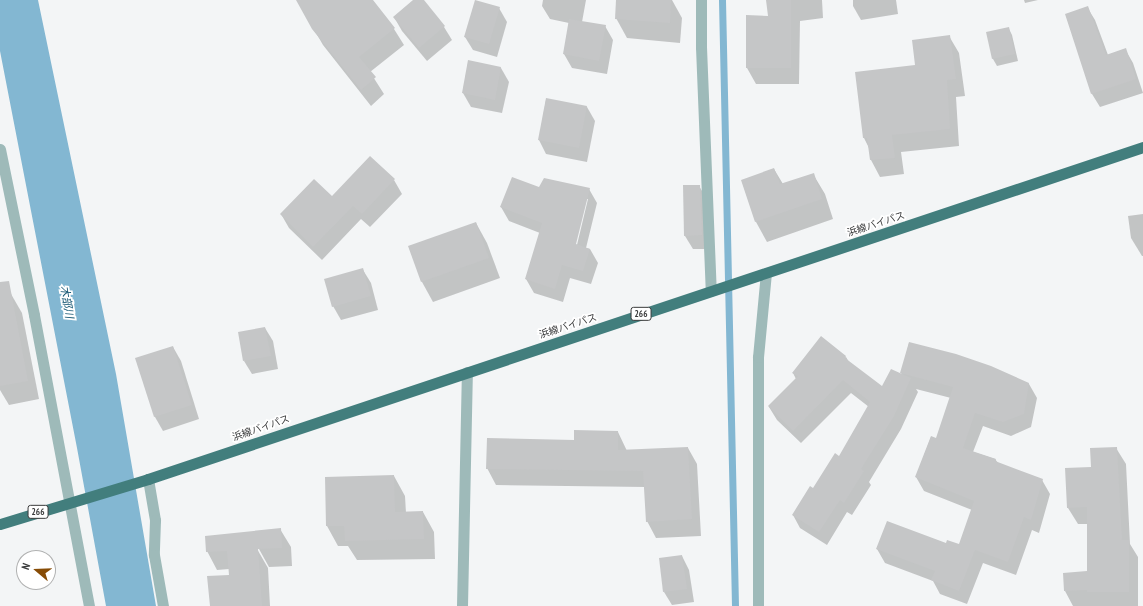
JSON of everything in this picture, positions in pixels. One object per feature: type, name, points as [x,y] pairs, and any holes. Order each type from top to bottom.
[{"type":"highway","name":"浜線バイパス","points":[[0,524],[144,480],[1143,147]]},
{"type":"street","points":[[700,0],[711,291]]},
{"type":"street","points":[[0,149],[72,501],[89,606]]},
{"type":"street","points":[[758,606],[758,357],[766,273]]},
{"type":"street","points":[[462,606],[467,372]]},
{"type":"street","points":[[144,480],[155,520],[154,555],[163,606]]},
{"type":"water","name":"木部川","points":[[0,0],[38,0],[116,374],[156,606],[106,606],[0,51]]},
{"type":"building","points":[[296,0],[373,0],[395,28],[359,57],[376,77],[361,90],[312,29]]},
{"type":"building","points":[[413,0],[424,0],[445,26],[419,48],[393,17]]},
{"type":"building","points":[[475,0],[500,7],[489,44],[464,37]]},
{"type":"building","points":[[616,0],[671,0],[670,23],[615,19]]},
{"type":"building","points":[[766,0],[791,0],[791,68],[746,68],[746,15],[768,16]]},
{"type":"building","points":[[1088,6],[1106,55],[1126,48],[1136,79],[1091,94],[1065,14]]},
{"type":"building","points":[[569,19],[606,25],[599,61],[563,54]]},
{"type":"building","points":[[1009,27],[1015,54],[992,59],[986,32]]},
{"type":"building","points":[[950,35],[956,79],[947,80],[950,129],[892,135],[895,158],[870,160],[867,138],[863,138],[855,72],[915,65],[912,40]]},
{"type":"building","points":[[468,60],[501,67],[495,100],[462,93]]},
{"type":"building","points":[[546,98],[587,106],[579,148],[538,140]]},
{"type":"building","points":[[370,156],[395,179],[362,214],[353,206],[313,247],[280,214],[314,179],[332,196]]},
{"type":"building","points":[[774,168],[780,184],[814,173],[822,199],[755,222],[741,180]]},
{"type":"building","points":[[512,177],[539,187],[544,178],[590,188],[576,244],[590,249],[583,271],[562,265],[555,289],[525,279],[542,223],[500,207]]},
{"type":"building","points":[[683,185],[700,185],[702,235],[684,236]]},
{"type":"building","points":[[476,222],[489,258],[421,282],[408,246]]},
{"type":"building","points":[[363,268],[371,296],[332,307],[324,279]]},
{"type":"building","points":[[9,281],[28,381],[0,386],[0,282]]},
{"type":"building","points":[[265,327],[271,356],[243,361],[238,332]]},
{"type":"building","points":[[821,336],[846,356],[845,358],[882,386],[891,369],[911,378],[894,416],[861,469],[864,471],[844,503],[840,500],[819,532],[792,515],[810,486],[813,488],[835,453],[839,456],[870,402],[843,380],[793,431],[768,406],[798,376],[792,373]]},
{"type":"building","points":[[909,342],[956,354],[991,366],[1029,383],[1024,414],[1003,422],[975,413],[963,448],[996,459],[995,461],[1043,479],[1031,520],[1024,517],[1008,562],[975,550],[959,591],[931,580],[935,571],[876,549],[887,521],[946,543],[947,540],[959,544],[974,501],[915,477],[931,436],[936,438],[953,387],[900,373]]},
{"type":"building","points":[[173,346],[192,405],[154,417],[135,358]]},
{"type":"building","points":[[574,430],[618,431],[618,450],[688,447],[692,519],[646,522],[643,471],[486,469],[487,438],[574,440]]},
{"type":"building","points":[[1117,447],[1122,540],[1129,540],[1129,592],[1087,592],[1087,590],[1064,591],[1063,573],[1087,571],[1087,507],[1067,508],[1065,468],[1091,467],[1090,448]]},
{"type":"building","points":[[394,475],[395,512],[423,511],[424,539],[345,541],[344,526],[326,526],[325,477]]},
{"type":"building","points":[[281,528],[282,548],[258,549],[262,606],[210,606],[207,576],[229,575],[227,551],[206,552],[205,536]]},
{"type":"building","points":[[682,555],[687,589],[663,592],[659,558]]},
{"type":"waterway","points":[[722,0],[735,606]]}]
